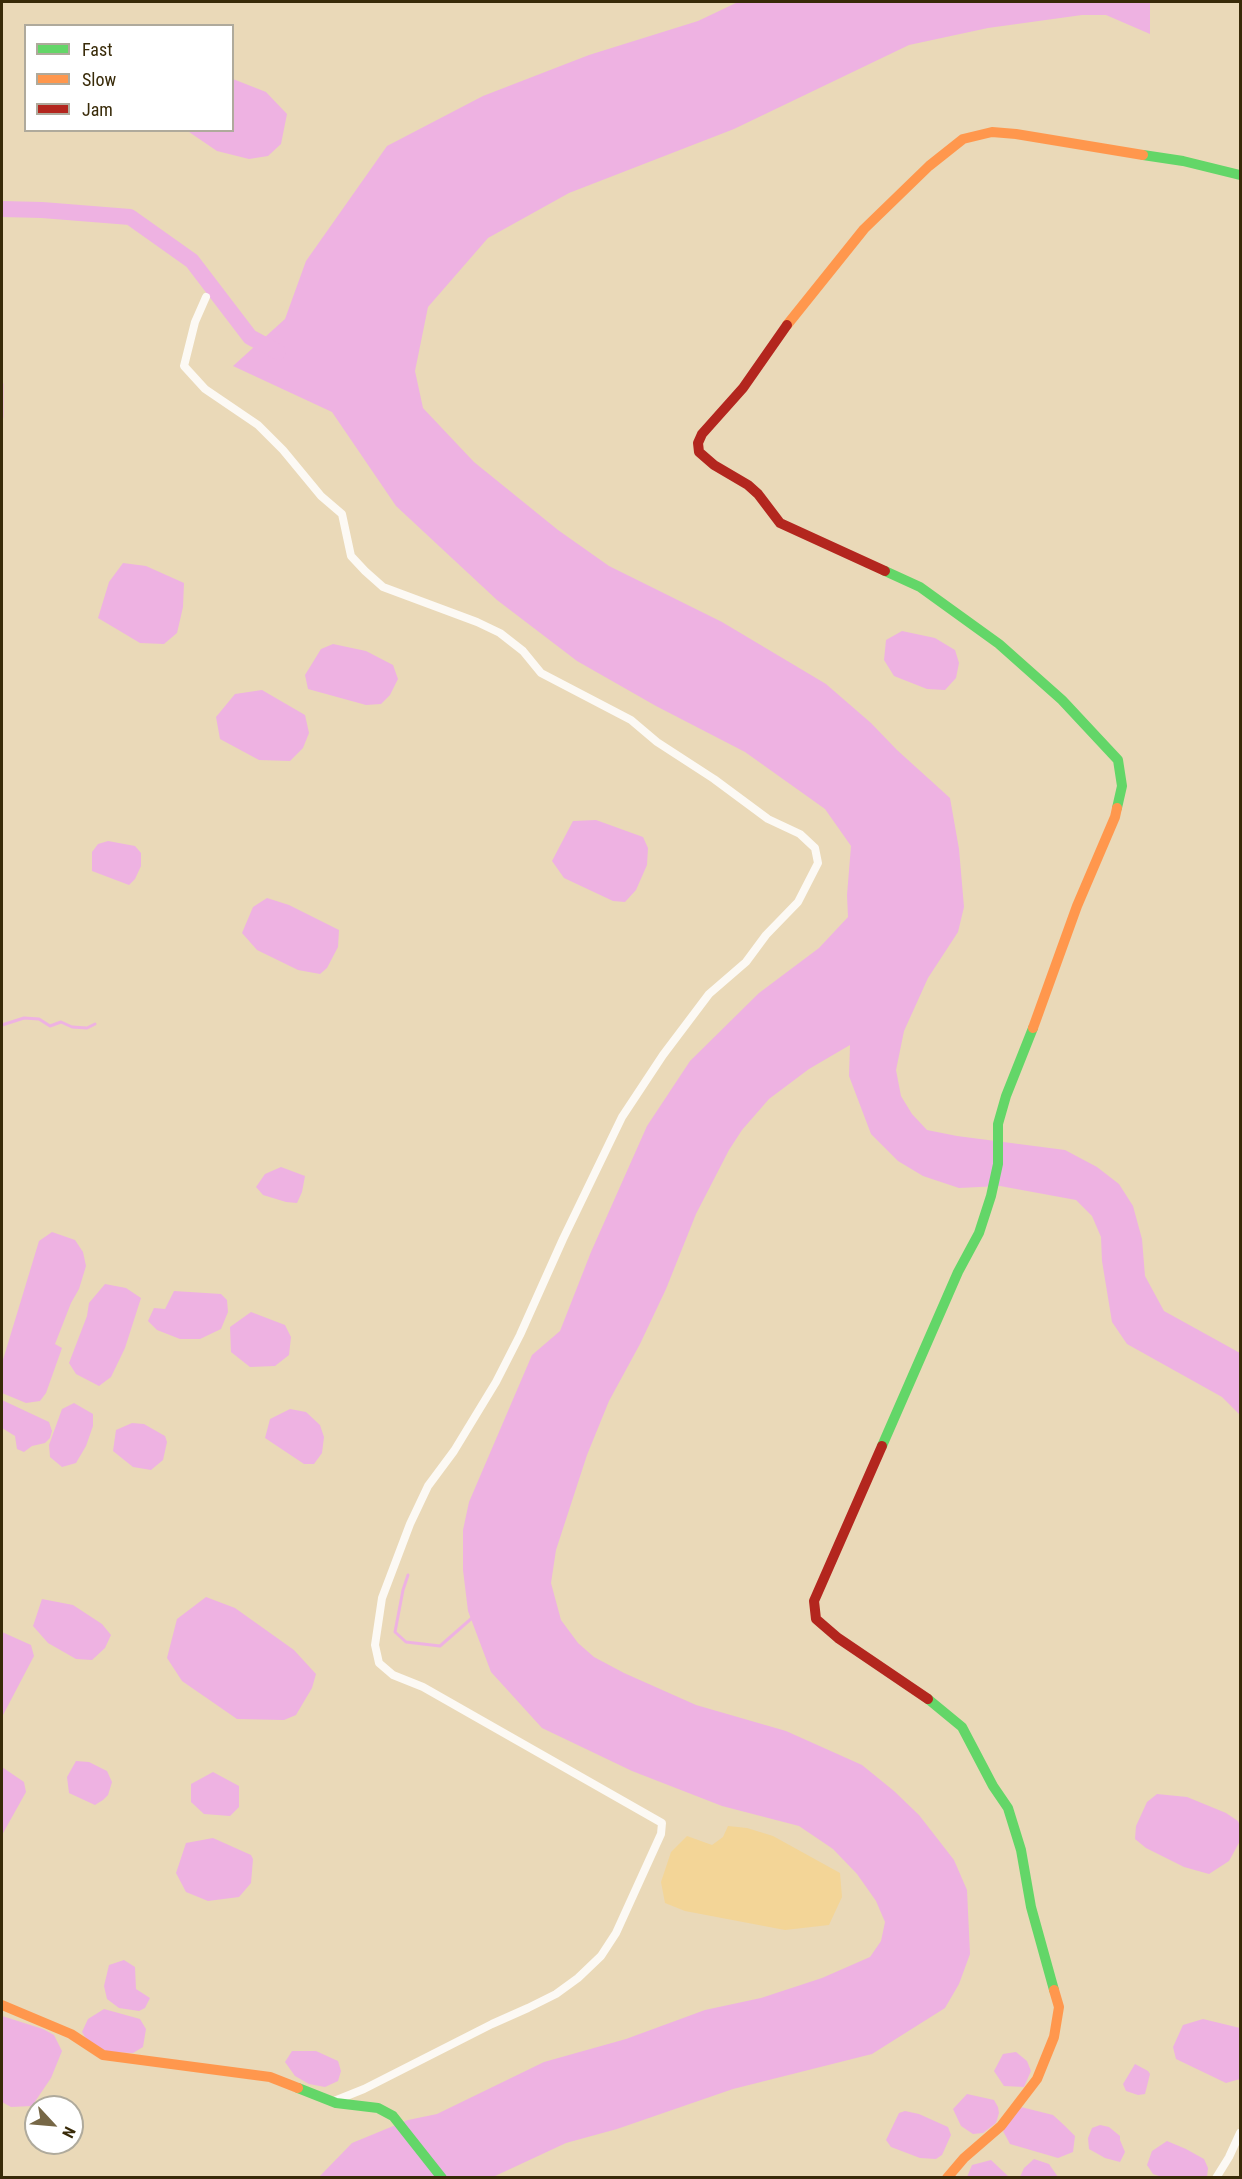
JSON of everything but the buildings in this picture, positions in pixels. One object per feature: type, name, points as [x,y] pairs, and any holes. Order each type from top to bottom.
[{"type":"street","points":[[947,2178],[964,2158],[1001,2126],[1037,2079],[1054,2037],[1059,2007],[1032,1907],[1021,1850],[1008,1808],[993,1786],[962,1727],[938,1706],[838,1638],[816,1619],[814,1601],[958,1272],[980,1233],[998,1164],[998,1124],[1077,906],[1115,818],[1122,786],[1118,760],[1100,739],[1062,700],[999,644],[920,587],[780,523],[758,494],[748,485],[714,465],[699,452],[698,443],[702,434],[743,388],[788,324],[864,229],[929,166],[963,139],[992,132],[1016,134],[1183,161],[1240,175]]},
{"type":"street","points":[[206,297],[195,322],[184,366],[205,389],[258,425],[283,450],[321,496],[342,514],[351,556],[365,571],[383,587],[477,622],[500,633],[523,651],[541,673],[631,720],[657,742],[714,779],[768,819],[800,834],[815,848],[818,863],[798,902],[766,935],[746,963],[709,994],[663,1054],[621,1117],[496,1382],[454,1451],[428,1486],[410,1524],[382,1598],[375,1645],[379,1663],[393,1675],[423,1687],[662,1823],[661,1834],[616,1933],[601,1956],[578,1978],[556,1994],[364,2089],[333,2102]]},
{"type":"street","points":[[2,2005],[71,2034],[104,2055],[270,2077],[333,2102],[378,2108],[393,2116],[441,2178]]},
{"type":"street","points":[[1216,2178],[1240,2133]]},
{"type":"shaded area","points":[[738,2],[1150,2],[1150,34],[1106,15],[1082,15],[988,28],[909,45],[734,129],[569,193],[488,238],[428,307],[415,371],[423,408],[474,462],[558,530],[609,566],[722,622],[826,684],[950,798],[959,849],[964,907],[958,932],[928,978],[904,1031],[896,1070],[901,1096],[912,1114],[927,1130],[1065,1150],[1097,1167],[1119,1184],[1133,1206],[1142,1239],[1145,1276],[1164,1311],[1240,1353],[1240,1415],[1222,1397],[1127,1344],[1112,1322],[1102,1261],[1101,1237],[1092,1216],[1076,1200],[1000,1186],[959,1188],[923,1176],[898,1161],[871,1134],[849,1076],[850,1045],[809,1069],[769,1099],[742,1130],[729,1150],[696,1214],[666,1289],[640,1344],[609,1401],[587,1455],[556,1550],[551,1583],[561,1620],[578,1643],[594,1657],[696,1705],[786,1731],[862,1765],[919,1815],[954,1860],[967,1890],[970,1954],[959,1984],[945,2008],[872,2054],[733,2089],[617,2129],[566,2143],[493,2177],[319,2177],[352,2143],[408,2120],[437,2114],[544,2062],[626,2039],[705,2010],[761,1998],[822,1978],[870,1957],[881,1941],[885,1922],[876,1901],[857,1874],[833,1849],[799,1826],[722,1806],[632,1771],[542,1728],[491,1672],[468,1611],[463,1570],[463,1530],[469,1502],[532,1355],[560,1331],[591,1252],[647,1126],[690,1061],[759,993],[819,948],[848,917],[847,895],[851,846],[825,809],[745,752],[656,706],[577,661],[497,600],[396,506],[332,412],[233,366],[285,319],[306,261],[387,146],[483,96],[589,55],[698,21]]},
{"type":"shaded area","points":[[234,79],[266,92],[287,114],[281,144],[268,156],[249,159],[217,151],[189,132],[234,132]]},
{"type":"shaded area","points":[[123,563],[146,566],[184,583],[183,607],[177,633],[164,644],[140,643],[98,618],[109,582]]},
{"type":"shaded area","points":[[902,631],[935,638],[955,650],[959,663],[956,678],[945,690],[927,689],[894,676],[884,660],[886,640]]},
{"type":"shaded area","points":[[333,644],[366,651],[393,665],[398,679],[390,695],[381,704],[366,705],[308,689],[305,675],[321,649]]},
{"type":"shaded area","points":[[262,690],[305,715],[309,733],[303,748],[290,761],[259,760],[220,739],[216,717],[235,694]]},
{"type":"shaded area","points":[[596,820],[643,837],[648,848],[647,865],[636,890],[625,902],[613,901],[564,878],[552,861],[573,821]]},
{"type":"shaded area","points":[[108,841],[135,846],[141,853],[141,866],[135,879],[129,885],[92,871],[92,852],[98,844]]},
{"type":"shaded area","points":[[267,898],[289,905],[339,930],[338,947],[327,968],[320,974],[298,970],[257,950],[242,933],[253,907]]},
{"type":"shaded area","points":[[281,1167],[305,1176],[297,1203],[263,1195],[256,1187],[265,1174]]},
{"type":"shaded area","points":[[52,1232],[75,1240],[83,1252],[86,1266],[79,1289],[55,1344],[62,1348],[46,1393],[40,1401],[26,1403],[2,1393],[2,1363],[39,1241]]},
{"type":"shaded area","points":[[105,1284],[126,1288],[141,1298],[125,1348],[111,1377],[99,1386],[76,1374],[69,1363],[87,1316],[89,1303]]},
{"type":"shaded area","points":[[174,1291],[221,1294],[227,1300],[228,1312],[221,1329],[200,1339],[180,1339],[157,1330],[148,1321],[154,1308],[165,1309]]},
{"type":"shaded area","points":[[251,1312],[285,1325],[291,1337],[289,1355],[275,1366],[250,1367],[231,1352],[230,1327]]},
{"type":"shaded area","points":[[2,1400],[49,1422],[52,1431],[50,1438],[45,1443],[32,1446],[24,1452],[17,1449],[15,1436],[2,1428]]},
{"type":"shaded area","points":[[74,1403],[93,1414],[93,1426],[86,1446],[76,1463],[62,1467],[50,1457],[49,1445],[62,1409]]},
{"type":"shaded area","points":[[290,1409],[306,1412],[320,1425],[324,1437],[322,1453],[314,1464],[304,1464],[265,1438],[270,1419]]},
{"type":"shaded area","points":[[132,1423],[144,1424],[165,1436],[167,1442],[163,1460],[151,1470],[133,1467],[113,1451],[116,1430]]},
{"type":"shaded area","points":[[206,1597],[235,1608],[294,1650],[316,1674],[312,1688],[296,1715],[284,1720],[237,1719],[182,1681],[167,1658],[177,1619]]},
{"type":"shaded area","points":[[42,1599],[73,1605],[102,1624],[111,1635],[105,1648],[92,1660],[76,1659],[48,1643],[33,1626]]},
{"type":"shaded area","points":[[2,1632],[31,1645],[34,1656],[2,1717]]},
{"type":"shaded area","points":[[76,1761],[89,1762],[107,1771],[112,1782],[108,1795],[95,1805],[69,1793],[67,1777]]},
{"type":"shaded area","points":[[2,1767],[24,1782],[26,1792],[2,1835]]},
{"type":"shaded area","points":[[213,1772],[239,1786],[239,1807],[230,1816],[204,1814],[191,1802],[191,1784]]},
{"type":"shaded area","points":[[1157,1794],[1187,1797],[1226,1813],[1238,1821],[1240,1841],[1229,1861],[1209,1874],[1184,1867],[1146,1848],[1135,1839],[1136,1826],[1147,1802]]},
{"type":"shaded area","points":[[728,1826],[747,1828],[773,1836],[840,1873],[842,1897],[829,1925],[785,1930],[685,1911],[665,1903],[661,1882],[671,1852],[687,1836],[712,1845],[723,1837]]},
{"type":"shaded area","points":[[213,1838],[251,1855],[253,1859],[251,1883],[239,1897],[208,1901],[186,1892],[176,1873],[186,1843]]},
{"type":"shaded area","points":[[124,1960],[135,1967],[136,1989],[150,1998],[145,2008],[139,2011],[119,2008],[107,1999],[104,1986],[109,1965]]},
{"type":"shaded area","points":[[104,2009],[140,2019],[146,2029],[143,2047],[133,2053],[108,2052],[88,2042],[82,2032],[88,2019]]},
{"type":"shaded area","points":[[2,2016],[43,2029],[54,2035],[62,2051],[51,2078],[39,2095],[24,2095],[24,2106],[11,2107],[2,2102]]},
{"type":"shaded area","points":[[1203,2019],[1240,2028],[1240,2079],[1226,2083],[1176,2059],[1173,2047],[1183,2025]]},
{"type":"shaded area","points":[[292,2051],[316,2051],[338,2061],[341,2071],[338,2081],[325,2087],[309,2084],[295,2076],[285,2062]]},
{"type":"shaded area","points":[[1016,2052],[1027,2061],[1031,2071],[1024,2087],[1004,2086],[994,2071],[1003,2054]]},
{"type":"shaded area","points":[[1135,2064],[1150,2074],[1145,2094],[1138,2095],[1126,2091],[1123,2084]]},
{"type":"shaded area","points":[[967,2094],[994,2100],[998,2107],[996,2123],[983,2133],[973,2134],[961,2126],[953,2109]]},
{"type":"shaded area","points":[[1021,2107],[1053,2115],[1075,2136],[1073,2152],[1058,2158],[1010,2144],[1003,2131]]},
{"type":"shaded area","points":[[905,2111],[919,2114],[948,2127],[951,2135],[942,2155],[936,2159],[920,2158],[891,2147],[886,2140],[899,2113]]},
{"type":"shaded area","points":[[1100,2125],[1109,2127],[1120,2136],[1125,2152],[1120,2162],[1105,2158],[1089,2149],[1088,2138],[1092,2128]]},
{"type":"shaded area","points":[[1167,2141],[1204,2159],[1208,2168],[1207,2177],[1162,2177],[1153,2174],[1147,2165],[1152,2151]]},
{"type":"shaded area","points":[[1034,2159],[1049,2164],[1058,2177],[1020,2177],[1024,2168]]},
{"type":"shaded area","points":[[991,2160],[1009,2177],[967,2177],[972,2165]]},
{"type":"waterway","points":[[2,209],[130,217],[192,261],[250,337],[278,352]]},
{"type":"waterway","points":[[2,384],[2,417]]},
{"type":"waterway","points":[[2,1025],[24,1018],[39,1019],[50,1026],[61,1022],[72,1027],[87,1028],[95,1024]]},
{"type":"waterway","points":[[408,1575],[395,1632],[406,1642],[440,1646],[472,1618]]},
{"type":"traffic: fast","points":[[1143,155],[1183,161],[1240,175]]},
{"type":"traffic: fast","points":[[885,571],[920,587],[999,644],[1062,700],[1118,760],[1122,786],[1117,808]]},
{"type":"traffic: fast","points":[[882,1446],[958,1272],[979,1233],[998,1164],[998,1124],[1006,1096],[1033,1028]]},
{"type":"traffic: fast","points":[[928,1699],[962,1727],[993,1786],[1008,1808],[1021,1850],[1031,1907],[1054,1990]]},
{"type":"traffic: fast","points":[[298,2088],[336,2103],[378,2108],[393,2116],[442,2178]]},
{"type":"traffic: slow","points":[[787,325],[864,229],[929,166],[963,139],[992,132],[1016,134],[1143,155]]},
{"type":"traffic: slow","points":[[1033,1028],[1077,906],[1117,808]]},
{"type":"traffic: slow","points":[[947,2178],[964,2158],[1001,2126],[1037,2079],[1054,2037],[1059,2007],[1054,1990]]},
{"type":"traffic: slow","points":[[2,2005],[71,2034],[103,2055],[270,2077],[298,2088]]},
{"type":"traffic: jam","points":[[787,325],[743,388],[702,434],[698,443],[699,452],[714,465],[748,485],[758,494],[780,523],[885,571]]},
{"type":"traffic: jam","points":[[882,1446],[814,1601],[816,1619],[838,1638],[928,1699]]}]
